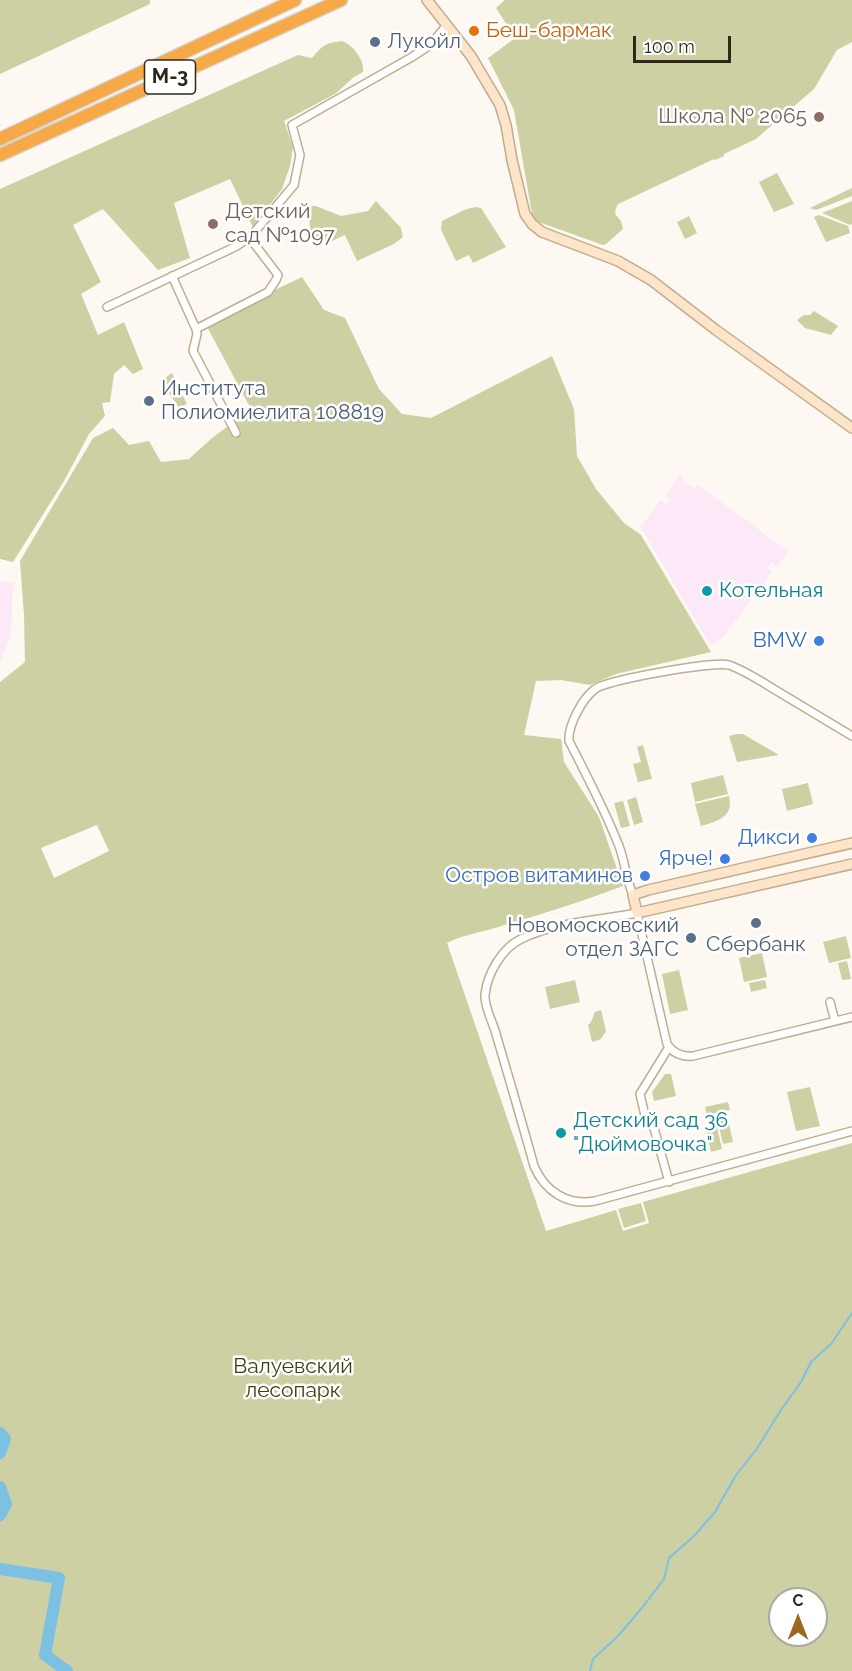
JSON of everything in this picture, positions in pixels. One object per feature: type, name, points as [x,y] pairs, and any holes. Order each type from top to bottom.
[{"type":"highway","name":"М-3","points":[[0,139],[295,0]]},
{"type":"highway","name":"М-3","points":[[0,155],[341,0]]},
{"type":"street","points":[[431,3],[471,57],[500,105],[525,214],[532,224],[542,232],[618,261],[651,280],[852,428]]},
{"type":"street","points":[[107,307],[237,246],[249,237],[294,184],[300,155],[292,125],[412,57],[430,45],[447,25]]},
{"type":"street","points":[[196,329],[268,292],[276,280],[278,276],[249,237]]},
{"type":"street","points":[[172,276],[196,329],[193,351],[236,433]]},
{"type":"street","points":[[852,736],[746,673],[725,664],[708,664],[612,682],[595,689],[579,709],[570,730],[569,741],[608,818],[623,857],[669,1047],[679,1054],[693,1056],[852,1017]]},
{"type":"street","points":[[633,895],[852,843]]},
{"type":"street","points":[[852,864],[637,913],[585,921],[520,939],[507,948],[494,965],[486,988],[485,1002],[534,1166],[539,1178],[561,1197],[582,1202],[595,1201],[852,1131]]},
{"type":"street","points":[[830,1002],[835,1022]]},
{"type":"street","points":[[669,1047],[640,1094],[646,1120],[654,1128],[669,1182]]},
{"type":"shaded area","points":[[680,475],[684,478],[682,480],[694,489],[697,485],[788,552],[777,567],[771,563],[767,568],[772,572],[724,636],[710,645],[640,526],[660,500],[667,505],[670,500],[665,496]]},
{"type":"shaded area","points":[[0,582],[13,583],[11,636],[0,662]]},
{"type":"green space","points":[[0,0],[150,0],[150,4],[0,74]]},
{"type":"green space","points":[[505,0],[852,0],[852,42],[837,50],[814,89],[756,139],[618,204],[615,214],[621,221],[623,229],[603,245],[533,220],[514,110],[488,58],[515,38],[496,8]]},
{"type":"green space","points":[[342,41],[350,45],[357,53],[363,72],[335,94],[284,121],[293,147],[290,166],[282,189],[253,227],[230,179],[174,203],[190,258],[158,270],[103,209],[73,225],[101,282],[81,294],[98,335],[124,322],[143,369],[133,374],[124,365],[114,374],[110,402],[102,403],[105,416],[89,434],[64,481],[13,562],[0,559],[0,189],[298,55],[312,58],[325,45]]},
{"type":"green space","points":[[777,173],[794,204],[774,212],[759,182]]},
{"type":"green space","points":[[852,188],[852,196],[816,210],[810,208]]},
{"type":"green space","points":[[376,201],[401,228],[403,237],[394,244],[357,261],[345,235],[316,248],[310,227],[311,206],[341,216],[368,211]]},
{"type":"green space","points":[[852,201],[852,224],[850,225],[822,213]]},
{"type":"green space","points":[[475,207],[481,208],[506,247],[473,263],[469,255],[456,261],[441,230],[442,221]]},
{"type":"green space","points":[[819,215],[848,226],[850,233],[826,242],[814,217]]},
{"type":"green space","points":[[689,216],[697,233],[685,239],[677,222]]},
{"type":"green space","name":"Валуевский лесопарк","points":[[302,277],[324,310],[345,318],[379,389],[402,414],[431,418],[552,356],[574,409],[577,456],[596,489],[624,523],[641,535],[711,652],[616,674],[590,685],[561,680],[536,681],[524,735],[561,739],[564,762],[599,817],[623,886],[447,943],[546,1231],[616,1210],[623,1231],[649,1223],[643,1202],[852,1143],[852,1671],[0,1671],[0,682],[25,662],[20,561],[93,438],[113,428],[129,445],[149,441],[161,462],[189,459],[212,438],[251,409],[205,323]],"holes":[[[97,825],[109,851],[54,878],[41,848]]]},
{"type":"green space","points":[[814,311],[838,326],[831,335],[805,328],[797,320]]},
{"type":"green space","points":[[172,373],[187,404],[179,408],[161,381]]},
{"type":"green space","points":[[743,734],[779,755],[737,762],[729,736]]},
{"type":"green space","points":[[643,745],[652,779],[638,782],[633,764],[641,762],[637,747]]},
{"type":"green space","points":[[723,775],[728,794],[695,802],[691,783]]},
{"type":"green space","points":[[808,783],[813,804],[787,811],[782,789]]},
{"type":"green space","points":[[729,796],[730,803],[727,813],[719,820],[701,826],[695,804]]},
{"type":"green space","points":[[636,797],[643,822],[634,825],[627,800]]},
{"type":"green space","points":[[623,801],[630,826],[621,828],[614,803]]},
{"type":"green space","points":[[846,936],[851,958],[829,963],[823,942]]},
{"type":"green space","points":[[762,953],[767,977],[744,982],[739,958]]},
{"type":"green space","points":[[847,961],[851,979],[842,980],[838,963]]},
{"type":"green space","points":[[679,970],[688,1010],[670,1014],[662,974]]},
{"type":"green space","points":[[575,980],[580,1002],[550,1009],[545,987]]},
{"type":"green space","points":[[765,980],[767,988],[751,992],[749,983]]},
{"type":"green space","points":[[601,1010],[606,1031],[601,1039],[592,1042],[588,1025],[595,1012]]},
{"type":"green space","points":[[665,1074],[671,1074],[676,1096],[654,1101],[652,1092]]},
{"type":"green space","points":[[810,1087],[820,1126],[796,1131],[787,1092]]},
{"type":"green space","points":[[728,1102],[730,1110],[707,1115],[705,1107]]},
{"type":"green space","points":[[728,1119],[733,1142],[723,1144],[718,1122]]},
{"type":"green space","points":[[717,1127],[722,1149],[711,1152],[706,1129]]},
{"type":"green space","points":[[641,1203],[646,1221],[624,1228],[618,1209]]},
{"type":"waterway","points":[[590,1671],[593,1659],[618,1636],[664,1579],[669,1558],[694,1536],[715,1512],[736,1475],[756,1450],[801,1382],[811,1362],[831,1344],[852,1313]]},
{"type":"waterway","points":[[0,1433],[5,1439],[0,1453]]},
{"type":"waterway","points":[[0,1487],[6,1504],[0,1515]]},
{"type":"waterway","points":[[0,1569],[59,1578],[45,1655],[67,1671]]},
{"type":"place","name":"Беш-бармак","points":[[474,31]]},
{"type":"place","name":"Лукойл","points":[[375,42]]},
{"type":"place","name":"Школа № 2065","points":[[819,117]]},
{"type":"place","name":"Детский сад №1097","points":[[213,224]]},
{"type":"place","name":"Института Полиомиелита 108819","points":[[149,401]]},
{"type":"place","name":"Котельная","points":[[707,591]]},
{"type":"place","name":"BMW","points":[[819,641]]},
{"type":"place","name":"Дикси","points":[[812,838]]},
{"type":"place","name":"Ярче!","points":[[725,859]]},
{"type":"place","name":"Остров витаминов","points":[[645,876]]},
{"type":"place","name":"Сбербанк","points":[[756,923]]},
{"type":"place","name":"Новомосковский отдел ЗАГС","points":[[691,938]]},
{"type":"place","name":"Детский сад 36 \"Дюймовочка\"","points":[[561,1133]]}]
